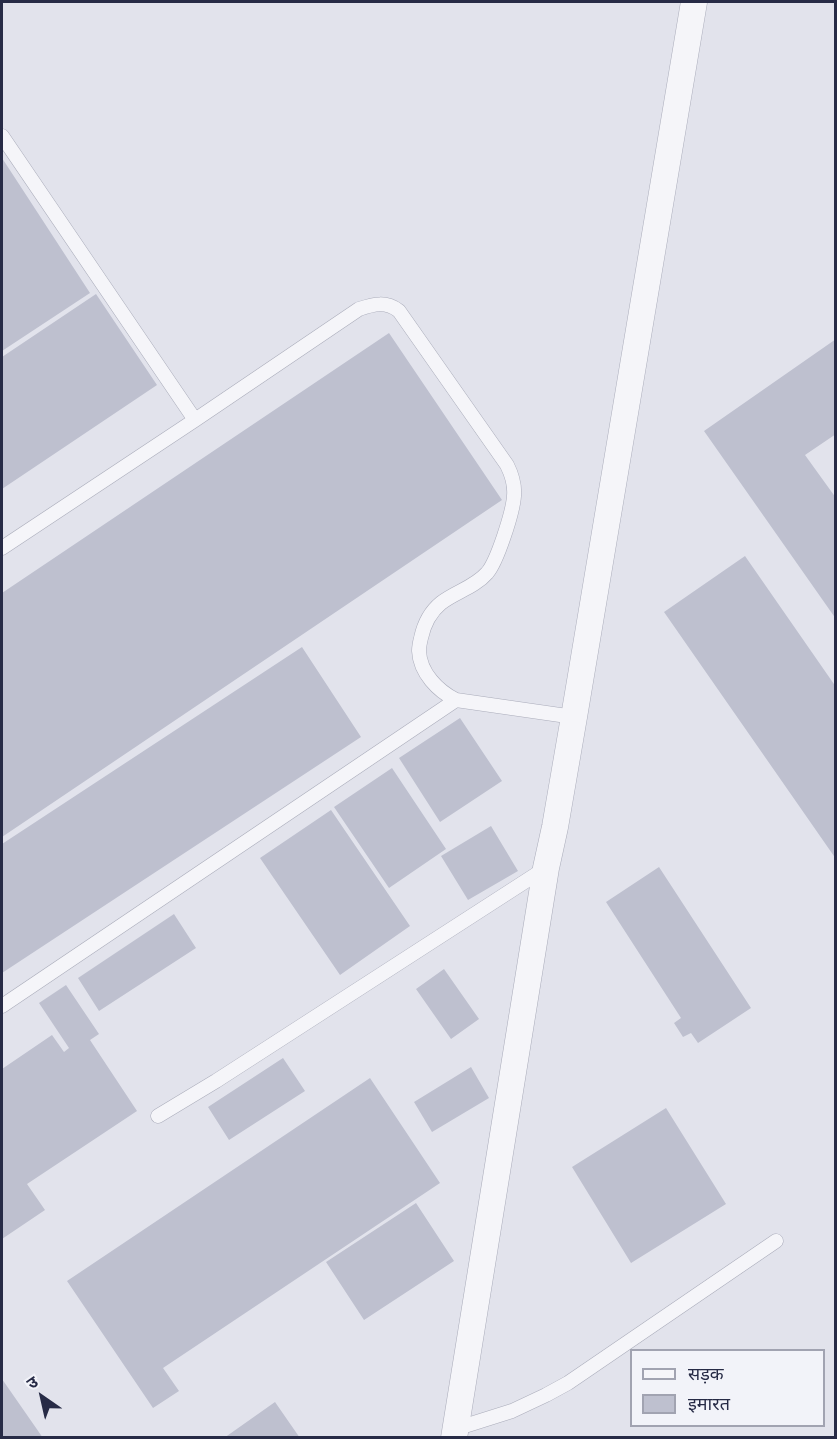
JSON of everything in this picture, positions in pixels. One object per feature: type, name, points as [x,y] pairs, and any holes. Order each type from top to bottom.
[{"type":"street","points":[[455,1433],[546,868],[574,717],[694,2]]},
{"type":"lane","points":[[2,136],[195,420]]},
{"type":"lane","points":[[2,548],[359,309],[382,304],[392,306],[399,311],[507,465],[513,484],[514,497],[496,560],[480,580],[442,603],[431,613],[423,629],[418,650],[421,663],[428,677],[442,691],[456,700],[574,717]]},
{"type":"lane","points":[[2,1006],[456,700]]},
{"type":"lane","points":[[158,1116],[546,868]]},
{"type":"lane","points":[[455,1433],[512,1411],[568,1383],[776,1241]]},
{"type":"building","points":[[2,158],[90,293],[2,351]]},
{"type":"building","points":[[96,294],[157,385],[2,489],[2,357]]},
{"type":"building","points":[[389,333],[502,500],[2,837],[2,593]]},
{"type":"building","points":[[836,339],[836,434],[805,455],[836,498],[836,619],[704,431]]},
{"type":"building","points":[[745,556],[836,687],[836,859],[664,612]]},
{"type":"building","points":[[302,647],[361,737],[2,973],[2,844]]},
{"type":"building","points":[[460,718],[502,781],[440,822],[399,758]]},
{"type":"building","points":[[392,768],[446,849],[389,888],[334,807]]},
{"type":"building","points":[[331,810],[410,926],[340,975],[260,858]]},
{"type":"building","points":[[491,826],[518,871],[468,900],[441,856]]},
{"type":"building","points":[[659,867],[751,1008],[698,1043],[691,1033],[683,1037],[674,1023],[681,1018],[606,902]]},
{"type":"building","points":[[174,914],[196,948],[99,1011],[78,978]]},
{"type":"building","points":[[444,969],[479,1019],[451,1039],[416,989]]},
{"type":"building","points":[[66,985],[99,1034],[90,1040],[137,1111],[27,1184],[45,1210],[2,1239],[2,1069],[52,1035],[64,1052],[69,1048],[39,1003]]},
{"type":"building","points":[[283,1058],[305,1091],[229,1140],[208,1107]]},
{"type":"building","points":[[471,1067],[489,1098],[432,1132],[414,1102]]},
{"type":"building","points":[[370,1078],[440,1183],[163,1368],[179,1391],[153,1408],[67,1281]]},
{"type":"building","points":[[666,1108],[726,1204],[631,1263],[572,1167]]},
{"type":"building","points":[[416,1203],[454,1261],[364,1320],[326,1262]]},
{"type":"building","points":[[2,1379],[43,1438],[2,1438]]},
{"type":"building","points":[[275,1402],[300,1438],[224,1438]]}]
